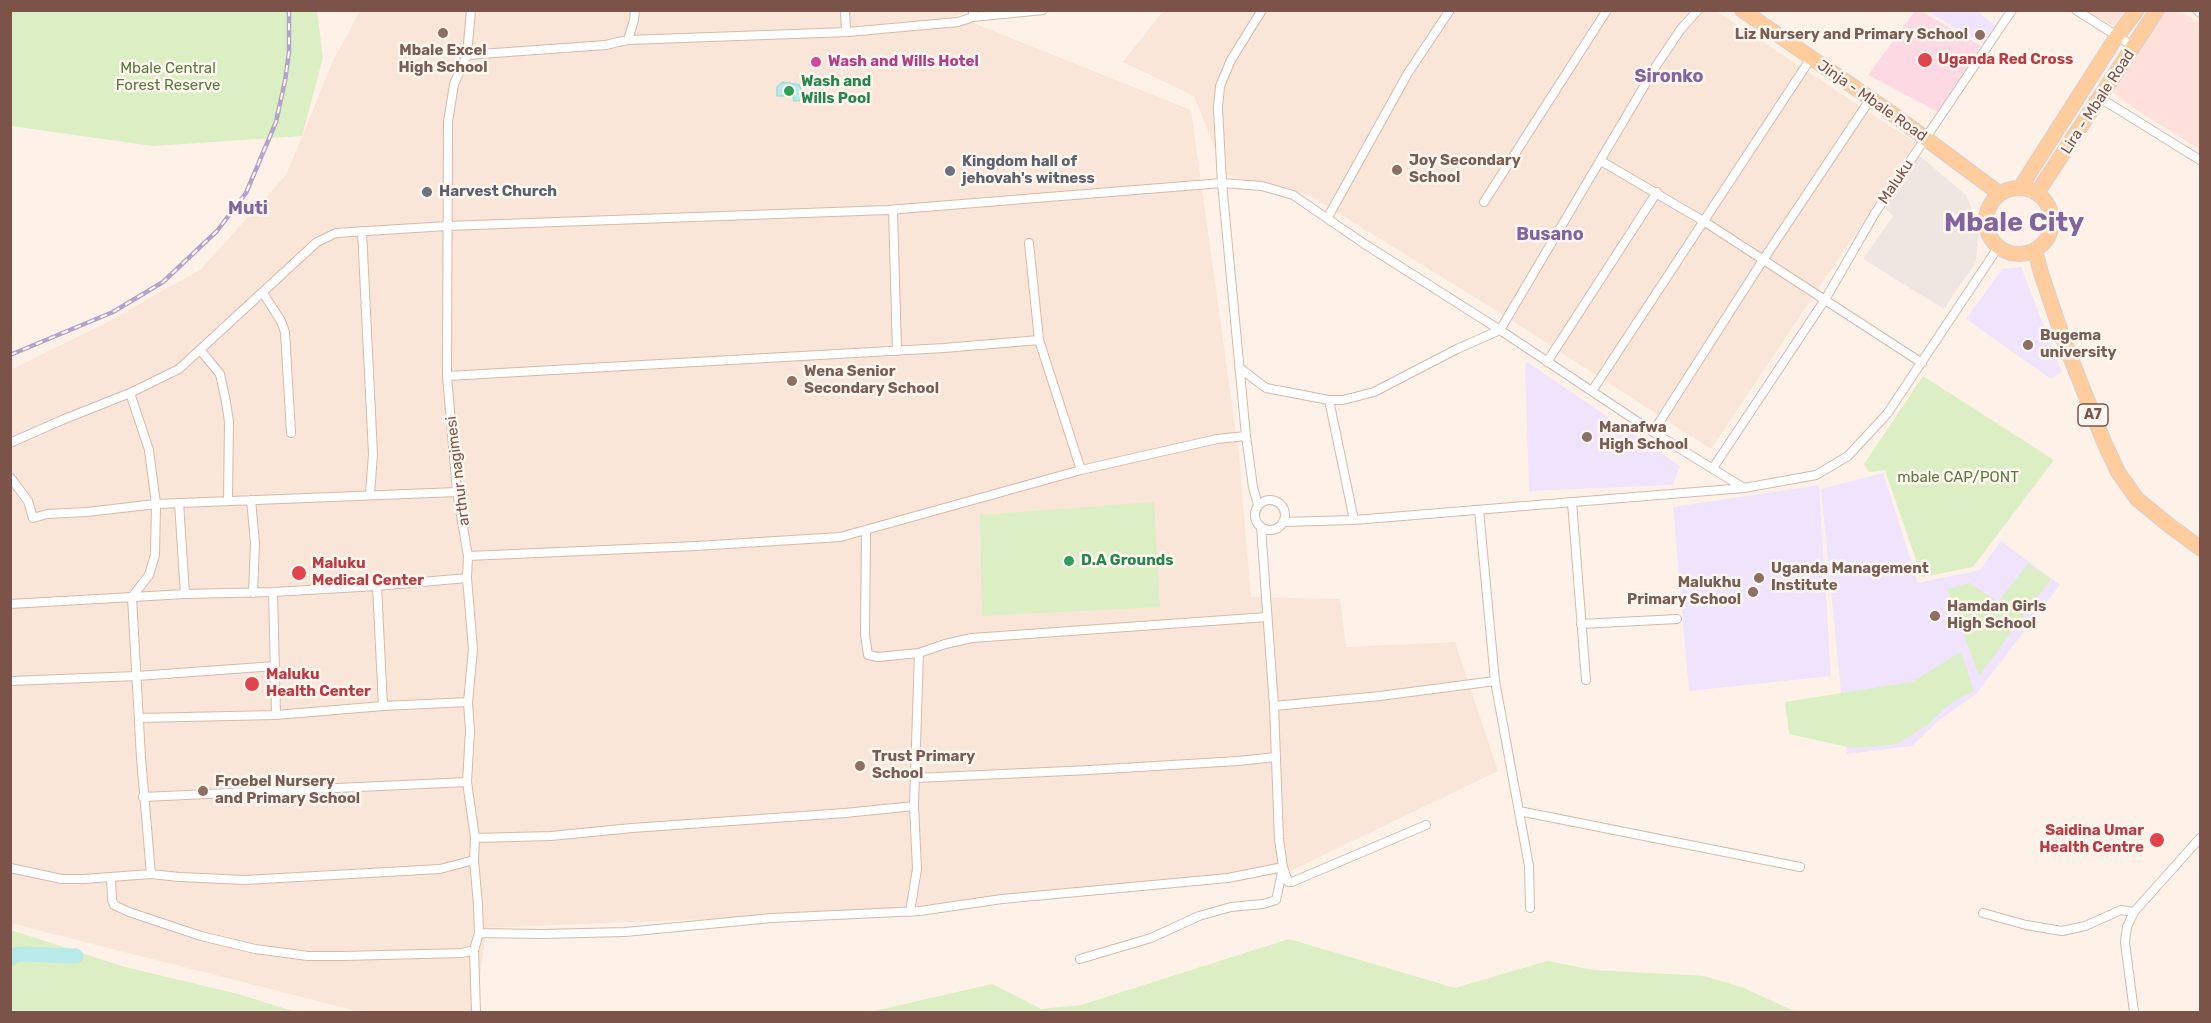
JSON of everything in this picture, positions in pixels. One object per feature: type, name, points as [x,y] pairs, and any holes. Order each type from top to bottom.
[{"type":"main road","name":"Jinja - Mbale Road","points":[[1742,10],[1871,98],[2000,194]]},
{"type":"main road","name":"Lira - Mbale Road","points":[[2020,188],[2137,10]]},
{"type":"main road","name":"Lira - Mbale Road","points":[[2037,193],[2157,10]]},
{"type":"main road","points":[[2020,188],[2037,193],[2049,206],[2052,228],[2049,236],[2035,250],[2019,254],[2008,252],[1999,246],[1989,233],[1986,221],[1988,210],[2000,194],[2020,188]]},
{"type":"main road","name":"A7","points":[[2035,250],[2064,342],[2118,472],[2137,499],[2200,548]]},
{"type":"street","name":"arthur nagimesi","points":[[471,10],[467,55],[454,84],[448,122],[447,376],[457,492],[468,556],[466,578],[473,649],[468,702],[470,731],[468,782],[475,838],[474,860],[479,933]]},
{"type":"street","points":[[628,40],[635,10]]},
{"type":"street","points":[[845,10],[846,32]]},
{"type":"street","points":[[467,55],[606,45],[628,40],[846,32],[958,22],[973,14],[1042,10]]},
{"type":"street","points":[[1262,10],[1231,60],[1221,86],[1218,108],[1222,183],[1246,435],[1253,487],[1258,505],[1255,519],[1261,527],[1274,706],[1279,839],[1283,867],[1288,882],[1426,825]]},
{"type":"street","points":[[1328,217],[1408,73],[1450,10]]},
{"type":"street","points":[[1484,201],[1607,10]]},
{"type":"street","points":[[1241,369],[1266,388],[1329,400],[1351,399],[1374,392],[1450,352],[1500,330],[1656,66],[1681,29],[1698,10]]},
{"type":"street","name":"Maluku","points":[[1713,468],[1826,298],[1875,213],[2012,10]]},
{"type":"street","points":[[2076,10],[2133,46]]},
{"type":"street","points":[[1592,391],[1811,58]]},
{"type":"street","points":[[1653,432],[1763,260],[1871,98]]},
{"type":"street","points":[[2100,98],[2200,160]]},
{"type":"street","points":[[1601,161],[1657,192],[1826,298],[1922,363]]},
{"type":"street","points":[[10,444],[130,393],[179,369],[317,242],[336,233],[447,226],[893,210],[1222,183],[1248,184],[1293,195],[1328,217],[1362,243],[1500,330],[1653,432],[1744,488]]},
{"type":"street","points":[[1547,362],[1657,192]]},
{"type":"street","points":[[893,210],[897,351]]},
{"type":"street","points":[[362,231],[373,454],[370,494]]},
{"type":"street","points":[[1029,243],[1039,340],[1081,470]]},
{"type":"street","points":[[1283,522],[1354,520],[1744,488],[1816,475],[1839,463],[1871,433],[1922,363],[1999,246]]},
{"type":"street","points":[[263,293],[281,321],[285,332],[291,433]]},
{"type":"street","points":[[447,376],[897,351],[1039,340]]},
{"type":"street","points":[[201,351],[220,374],[226,402],[229,431],[228,501]]},
{"type":"street","points":[[130,393],[149,450],[156,504],[155,555],[149,575],[132,597],[143,797],[151,874]]},
{"type":"street","points":[[1329,400],[1354,520]]},
{"type":"street","points":[[468,556],[816,540],[866,531],[975,498],[1081,470],[1217,439],[1246,435]]},
{"type":"street","points":[[10,477],[28,501],[33,518],[48,514],[156,504],[457,492]]},
{"type":"street","points":[[251,500],[255,543],[253,593]]},
{"type":"street","points":[[1258,505],[1266,500],[1272,500],[1280,504],[1285,513],[1283,522],[1275,529],[1261,527]]},
{"type":"street","points":[[1572,502],[1586,680]]},
{"type":"street","points":[[179,503],[185,594]]},
{"type":"street","points":[[1479,510],[1495,681],[1529,866],[1530,908]]},
{"type":"street","points":[[866,531],[864,635],[867,652],[871,656],[919,653],[972,638],[1267,617]]},
{"type":"street","points":[[10,604],[185,594],[273,592],[466,578]]},
{"type":"street","points":[[377,586],[383,706]]},
{"type":"street","points":[[273,592],[276,715]]},
{"type":"street","points":[[1581,624],[1677,619]]},
{"type":"street","points":[[910,912],[917,869],[914,806],[919,653]]},
{"type":"street","points":[[10,681],[137,676],[274,666]]},
{"type":"street","points":[[1274,706],[1380,696],[1495,681]]},
{"type":"street","points":[[139,718],[276,715],[468,702]]},
{"type":"street","points":[[916,778],[1238,761],[1276,756]]},
{"type":"street","points":[[143,797],[468,782]]},
{"type":"street","points":[[475,838],[541,837],[914,806]]},
{"type":"street","points":[[1519,812],[1800,867]]},
{"type":"street","points":[[2134,1012],[2125,942],[2127,927],[2134,912],[2167,878],[2200,838]]},
{"type":"street","points":[[10,868],[62,879],[151,874],[245,880],[440,869],[474,860]]},
{"type":"street","points":[[476,1012],[474,950],[479,933],[625,932],[772,918],[910,912],[1002,899],[1228,878],[1283,867]]},
{"type":"street","points":[[1080,959],[1151,938],[1199,916],[1231,907],[1263,904],[1276,900],[1283,867]]},
{"type":"street","points":[[111,877],[114,905],[201,936],[255,950],[308,956],[462,953],[474,950]]},
{"type":"street","points":[[1983,913],[2026,926],[2062,931],[2085,926],[2121,910],[2134,912]]},
{"type":"shaded area","points":[[360,11],[967,11],[956,16],[1191,110],[1239,454],[1251,597],[1340,599],[1346,647],[1455,642],[1498,771],[1284,874],[930,910],[486,928],[476,1012],[361,1012],[10,923],[10,370],[106,323],[201,269],[286,175],[333,61]]},
{"type":"shaded area","points":[[1163,11],[1716,11],[1916,143],[1711,449],[1492,308],[1309,195],[1226,175],[1194,96],[1123,62]]},
{"type":"shaded area","name":"Uganda Red Cross","points":[[1915,11],[1921,11],[1981,46],[1938,112],[1868,75]]},
{"type":"shaded area","name":"Liz Nursery and Primary School","points":[[1927,11],[1977,11],[1996,26],[1985,45]]},
{"type":"shaded area","points":[[2087,11],[2126,11],[2113,26]]},
{"type":"shaded area","points":[[2164,11],[2180,11],[2200,23],[2200,150],[2120,99],[2111,90]]},
{"type":"shaded area","points":[[1919,155],[1966,195],[1979,226],[1976,262],[1944,309],[1863,259],[1893,216],[1882,205]]},
{"type":"shaded area","name":"Bugema university","points":[[2021,267],[2062,372],[2051,379],[1966,319],[2002,269]]},
{"type":"shaded area","points":[[1527,362],[1680,466],[1673,485],[1529,491],[1525,365]]},
{"type":"shaded area","name":"Hamdan Girls High School","points":[[1883,473],[1918,583],[1980,570],[2001,541],[2060,585],[1976,694],[1937,722],[1912,746],[1847,754],[1821,489]]},
{"type":"shaded area","name":"Malukhu Primary School","points":[[1819,485],[1831,676],[1689,691],[1673,507]]},
{"type":"green space","name":"Mbale Central Forest Reserve","points":[[11,10],[317,11],[323,58],[302,136],[153,146],[11,126]]},
{"type":"green space","name":"mbale CAP/PONT","points":[[1923,376],[2054,460],[1973,567],[1922,577],[1885,470],[1869,472],[1864,464]]},
{"type":"green space","name":"D.A Grounds","points":[[1154,502],[1160,607],[982,616],[980,515]]},
{"type":"green space","points":[[2028,564],[2051,579],[1979,676],[1947,589],[1969,583],[1998,602]]},
{"type":"green space","points":[[1961,652],[1974,691],[1952,702],[1927,725],[1897,744],[1853,748],[1789,734],[1785,702],[1912,682]]},
{"type":"green space","points":[[11,930],[125,967],[238,994],[296,1012],[11,1012]]},
{"type":"green space","points":[[1289,939],[1455,988],[1547,961],[1594,970],[1704,976],[1744,988],[1796,1012],[870,1012],[992,984],[1041,1009],[1081,1005]]},
{"type":"water","name":"Wash and Wills Pool","points":[[783,82],[800,85],[802,100],[794,101],[793,96],[777,96],[777,87]]},
{"type":"waterway","points":[[10,959],[17,954],[76,956]]},
{"type":"railway","points":[[10,355],[113,312],[163,282],[217,231],[246,193],[276,122],[289,52],[289,10]]},
{"type":"place","name":"Mbale Excel High School","points":[[443,33]]},
{"type":"place","name":"Liz Nursery and Primary School","points":[[1980,35]]},
{"type":"place","name":"Uganda Red Cross","points":[[1925,60]]},
{"type":"place","name":"Wash and Wills Hotel","points":[[816,62]]},
{"type":"place","name":"Wash and Wills Pool","points":[[789,91]]},
{"type":"place","name":"Joy Secondary School","points":[[1397,170]]},
{"type":"place","name":"Kingdom hall of jehovah's witness","points":[[950,171]]},
{"type":"place","name":"Harvest Church","points":[[427,192]]},
{"type":"place","name":"Bugema university","points":[[2028,345]]},
{"type":"place","name":"Wena Senior Secondary School","points":[[792,381]]},
{"type":"place","name":"Manafwa High School","points":[[1587,437]]},
{"type":"place","name":"D.A Grounds","points":[[1069,561]]},
{"type":"place","name":"Maluku Medical Center","points":[[299,573]]},
{"type":"place","name":"Uganda Management Institute","points":[[1759,578]]},
{"type":"place","name":"Malukhu Primary School","points":[[1753,592]]},
{"type":"place","name":"Hamdan Girls High School","points":[[1935,616]]},
{"type":"place","name":"Maluku Health Center","points":[[252,684]]},
{"type":"place","name":"Trust Primary School","points":[[860,766]]},
{"type":"place","name":"Froebel Nursery and Primary School","points":[[203,791]]},
{"type":"place","name":"Saidina Umar Health Centre","points":[[2157,840]]},
{"type":"district","name":"Sironko","points":[[1669,77]]},
{"type":"district","name":"Muti","points":[[248,209]]},
{"type":"district","name":"Mbale City","points":[[2014,223]]},
{"type":"district","name":"Busano","points":[[1550,235]]}]
